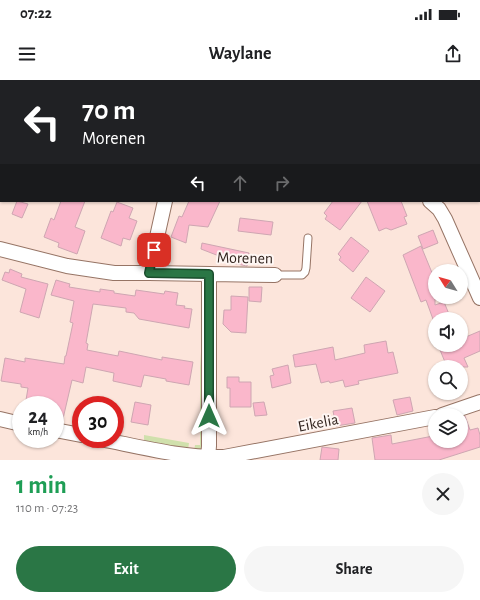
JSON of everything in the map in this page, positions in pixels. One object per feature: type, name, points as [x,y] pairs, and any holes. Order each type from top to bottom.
[{"type":"street","points":[[149,273],[165,202]]},
{"type":"street","points":[[431,202],[439,209],[445,219],[480,298]]},
{"type":"street","name":"Morenen","points":[[0,249],[67,266],[114,273],[275,275]]},
{"type":"street","points":[[208,458],[209,274]]},
{"type":"street","points":[[462,408],[480,402]]},
{"type":"street","name":"Eikelia","points":[[124,444],[163,452],[208,458],[224,458],[428,418]]},
{"type":"street","points":[[0,419],[12,422]]},
{"type":"lane","name":"Morenen","points":[[275,275],[302,275],[305,272],[308,238]]},
{"type":"green space","points":[[202,336],[204,337],[202,448],[200,452],[194,452],[195,445],[200,445],[200,368]]},
{"type":"green space","points":[[144,435],[189,443],[188,450],[144,441]]},
{"type":"building","points":[[17,202],[28,204],[22,218],[12,214]]},
{"type":"building","points":[[61,202],[85,202],[75,227],[85,231],[77,254],[58,247],[59,243],[44,237],[51,218],[54,220]]},
{"type":"building","points":[[117,202],[133,208],[129,218],[137,221],[130,240],[123,238],[121,246],[101,238],[111,211],[113,212]]},
{"type":"building","points":[[189,202],[220,202],[208,227],[189,225],[186,243],[171,237],[179,216],[182,217]]},
{"type":"building","points":[[332,202],[361,202],[340,230],[325,219],[327,216],[324,213]]},
{"type":"building","points":[[367,202],[401,202],[407,216],[404,217],[407,224],[391,230],[386,228],[379,231]]},
{"type":"building","points":[[240,218],[273,222],[271,235],[238,231]]},
{"type":"building","points":[[433,230],[438,243],[423,249],[418,236]]},
{"type":"building","points":[[351,237],[369,251],[353,272],[339,260],[341,257],[338,254]]},
{"type":"building","points":[[202,243],[249,253],[247,266],[232,263],[232,261],[201,249]]},
{"type":"building","points":[[421,246],[428,264],[428,304],[445,304],[448,312],[430,312],[426,300],[421,302],[403,255]]},
{"type":"building","points":[[10,269],[22,274],[21,277],[48,284],[39,318],[20,312],[26,289],[2,280],[5,272],[9,273]]},
{"type":"building","points":[[366,277],[385,291],[370,312],[351,298]]},
{"type":"building","points":[[56,280],[70,284],[69,287],[100,292],[100,289],[135,296],[136,290],[164,294],[165,291],[178,293],[176,305],[185,306],[184,308],[192,309],[189,328],[139,319],[134,313],[126,312],[126,308],[93,304],[86,343],[88,344],[87,350],[118,356],[119,351],[162,360],[162,357],[193,362],[189,385],[144,375],[141,387],[113,381],[114,373],[86,367],[83,383],[72,380],[64,414],[64,396],[27,396],[28,388],[21,387],[21,384],[1,381],[5,358],[25,362],[25,358],[64,364],[73,323],[70,322],[74,301],[51,295]]},
{"type":"building","points":[[249,287],[262,287],[261,302],[249,301]]},
{"type":"building","points":[[231,296],[248,297],[246,333],[231,332],[223,324],[224,310],[231,310]]},
{"type":"building","points":[[480,331],[480,351],[464,358],[465,360],[444,360],[441,352],[468,352],[468,336]]},
{"type":"building","points":[[386,341],[388,353],[393,352],[398,373],[358,381],[359,384],[345,387],[343,380],[330,383],[329,381],[321,383],[316,364],[295,367],[293,355],[333,347],[335,360],[365,353],[364,345]]},
{"type":"building","points":[[288,365],[291,383],[272,388],[270,376],[274,375],[272,369]]},
{"type":"building","points":[[227,377],[239,377],[239,382],[251,382],[251,407],[230,407],[230,388],[227,388]]},
{"type":"building","points":[[410,397],[413,411],[397,415],[393,400]]},
{"type":"building","points":[[135,402],[151,405],[148,425],[131,422]]},
{"type":"building","points":[[264,402],[267,415],[255,416],[253,403]]},
{"type":"building","points":[[352,408],[355,423],[336,426],[333,411]]},
{"type":"building","points":[[468,424],[470,430],[478,428],[480,435],[480,447],[439,460],[375,460],[372,438],[391,435],[392,444],[428,437],[428,448],[468,448]]},
{"type":"building","points":[[322,447],[339,449],[338,460],[320,460]]},
{"type":"route","points":[[154,250],[149,273],[209,274],[209,416]]}]
